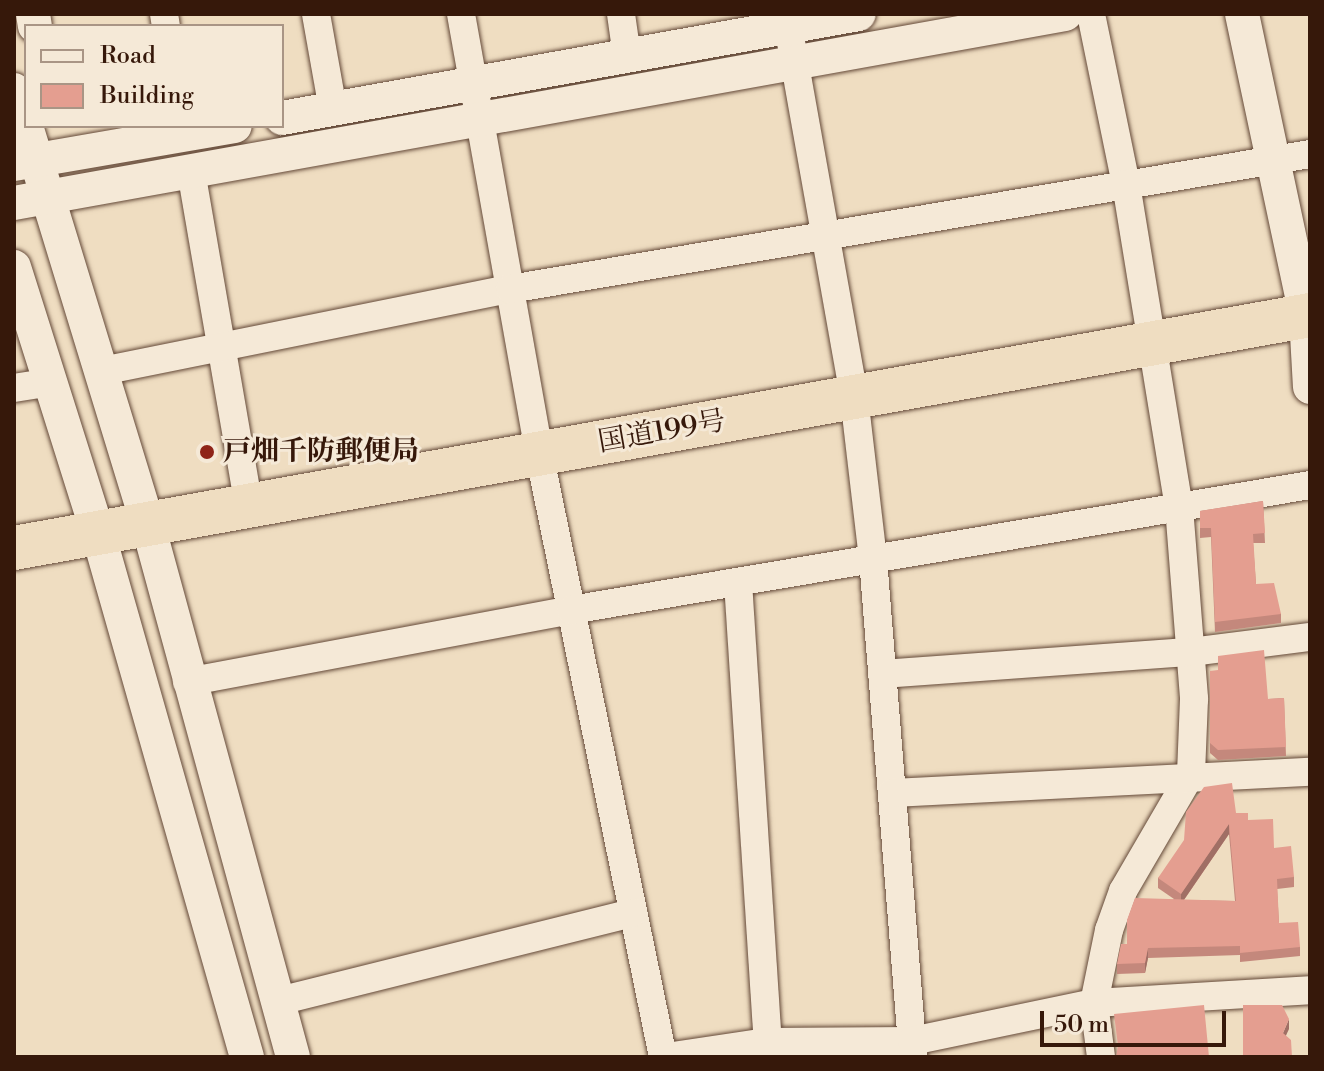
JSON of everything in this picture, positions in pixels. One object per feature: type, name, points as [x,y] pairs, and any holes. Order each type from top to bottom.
[{"type":"highway","name":"国道199号","points":[[14,548],[1308,316]]},
{"type":"street","points":[[316,14],[333,109]]},
{"type":"street","points":[[461,14],[539,453],[664,1057],[768,1042],[913,1049],[1094,1003],[1310,990]]},
{"type":"street","points":[[621,14],[627,56]]},
{"type":"street","points":[[284,118],[627,56],[787,20],[859,14]]},
{"type":"street","points":[[30,201],[1065,14]]},
{"type":"street","points":[[1091,14],[1126,184],[1150,346],[1179,507],[1191,652],[1191,774],[1123,891],[1094,1003],[1101,1057]]},
{"type":"street","points":[[1242,14],[1308,316],[1310,387]]},
{"type":"street","points":[[787,20],[828,234],[854,397],[873,559],[913,1049]]},
{"type":"street","points":[[14,90],[24,119]]},
{"type":"street","points":[[27,128],[36,152],[30,201],[102,371],[148,525],[187,682],[293,1057]]},
{"type":"street","points":[[36,152],[210,128]]},
{"type":"street","points":[[102,371],[510,289],[1310,154]]},
{"type":"street","points":[[191,171],[249,506]]},
{"type":"street","points":[[14,267],[98,533],[247,1057]]},
{"type":"street","points":[[14,388],[51,382]]},
{"type":"street","points":[[187,682],[571,610],[1310,485]]},
{"type":"street","points":[[738,582],[768,1042]]},
{"type":"street","points":[[882,674],[1191,652],[1310,637]]},
{"type":"street","points":[[892,793],[1191,774],[1310,772]]},
{"type":"street","points":[[279,1001],[633,913]]},
{"type":"building","points":[[1263,501],[1265,533],[1253,534],[1256,584],[1274,583],[1281,614],[1215,622],[1211,528],[1200,528],[1200,511]]},
{"type":"building","points":[[1264,650],[1268,699],[1284,698],[1286,747],[1218,750],[1210,743],[1210,671],[1218,670],[1218,656]]},
{"type":"building","points":[[1232,783],[1236,813],[1248,813],[1248,820],[1273,819],[1274,848],[1291,846],[1294,877],[1277,879],[1279,923],[1298,922],[1300,947],[1240,953],[1240,946],[1148,948],[1145,963],[1117,964],[1121,944],[1127,944],[1127,920],[1135,898],[1236,901],[1229,824],[1181,894],[1158,878],[1184,840],[1186,812],[1204,787]]},
{"type":"building","points":[[1204,1005],[1209,1057],[1116,1057],[1118,1046],[1114,1014]]},
{"type":"building","points":[[1243,1005],[1282,1005],[1289,1019],[1283,1033],[1291,1040],[1292,1057],[1243,1057]]},
{"type":"place","name":"戸畑千防郵便局","points":[[207,452]]}]
